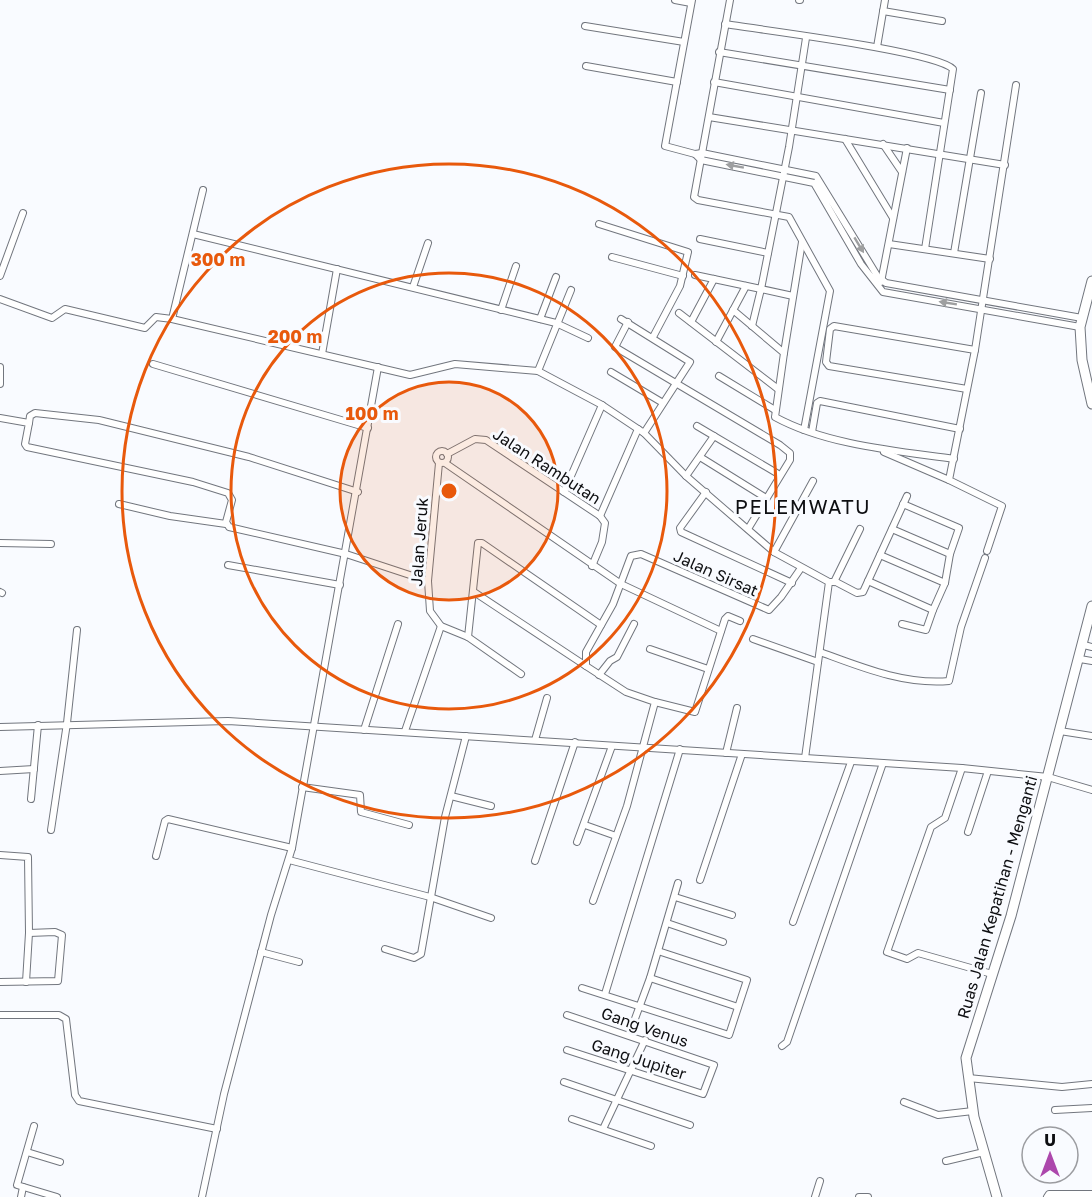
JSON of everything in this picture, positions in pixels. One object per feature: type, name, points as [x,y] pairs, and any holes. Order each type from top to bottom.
[{"type":"main road","points":[[1092,281],[1081,322],[1082,360],[1092,404]]},
{"type":"main road","name":"Ruas Jalan Kepatihan - Menganti","points":[[997,1197],[973,1111],[968,1078],[968,1049],[1011,916],[1080,659],[1088,646],[1092,606]]},
{"type":"street","points":[[675,0],[692,2],[665,146],[695,154],[785,167],[819,178],[882,281],[1081,322]]},
{"type":"street","points":[[695,154],[709,117],[719,51],[730,0]]},
{"type":"street","points":[[877,47],[885,0]]},
{"type":"street","points":[[883,11],[942,21]]},
{"type":"street","points":[[725,24],[877,47],[949,65],[953,72],[925,249]]},
{"type":"street","points":[[585,26],[684,42]]},
{"type":"street","points":[[752,326],[784,175],[806,38]]},
{"type":"street","points":[[719,51],[950,90]]},
{"type":"street","points":[[586,66],[677,82]]},
{"type":"street","points":[[714,82],[944,123]]},
{"type":"street","points":[[950,480],[975,350],[1016,85]]},
{"type":"street","points":[[954,253],[981,93]]},
{"type":"street","points":[[709,117],[1005,165]]},
{"type":"street","points":[[845,139],[894,219]]},
{"type":"street","points":[[884,144],[902,172]]},
{"type":"street","points":[[879,288],[907,148]]},
{"type":"street","points":[[695,154],[701,160],[784,175],[814,183],[861,264],[879,288],[901,295],[981,309],[1081,322]]},
{"type":"street","points":[[701,160],[695,199],[789,217],[830,291],[804,430]]},
{"type":"street","points":[[172,319],[203,190]]},
{"type":"street","points":[[0,276],[3,258],[23,213]]},
{"type":"street","points":[[599,224],[686,249],[687,262],[683,276],[653,338]]},
{"type":"street","points":[[193,234],[556,323],[588,338]]},
{"type":"street","points":[[700,239],[768,253]]},
{"type":"street","points":[[802,242],[774,415],[804,430],[875,448],[954,459]]},
{"type":"street","points":[[413,287],[428,243]]},
{"type":"street","points":[[889,244],[990,259]]},
{"type":"street","points":[[612,257],[683,276]]},
{"type":"street","points":[[501,310],[516,266]]},
{"type":"street","points":[[322,354],[337,269]]},
{"type":"street","points":[[695,275],[793,296]]},
{"type":"street","points":[[540,319],[555,277]]},
{"type":"street","points":[[692,322],[714,279]]},
{"type":"street","points":[[716,342],[746,286]]},
{"type":"street","points":[[538,371],[571,290]]},
{"type":"street","points":[[0,299],[52,318],[65,309],[145,328],[156,317],[172,319],[410,375],[455,364],[538,371],[602,405],[641,431],[686,476],[774,552],[801,568],[859,594],[868,581],[907,496]]},
{"type":"street","points":[[733,310],[784,352]]},
{"type":"street","points":[[679,313],[778,389]]},
{"type":"street","points":[[592,566],[602,542],[605,523],[600,516],[641,431],[690,364],[689,360],[621,319]]},
{"type":"street","points":[[628,322],[615,347],[787,450],[791,456],[748,529]]},
{"type":"street","points":[[967,390],[829,366],[826,362],[830,329],[834,326],[975,350]]},
{"type":"street","points":[[153,364],[368,428]]},
{"type":"street","points":[[0,367],[0,384]]},
{"type":"street","points":[[202,1197],[261,952],[292,848],[378,367]]},
{"type":"street","points":[[611,372],[663,403]]},
{"type":"street","points":[[719,376],[775,410]]},
{"type":"street","points":[[812,432],[817,403],[820,401],[960,429]]},
{"type":"street","points":[[564,492],[602,405]]},
{"type":"street","points":[[226,524],[232,500],[228,493],[170,477],[27,447],[25,444],[30,416],[35,412],[99,420],[249,457],[357,492]]},
{"type":"street","points":[[0,418],[29,423]]},
{"type":"street","points":[[697,426],[780,475]]},
{"type":"street","points":[[686,476],[714,436]]},
{"type":"street","name":"Jalan Rambutan","points":[[447,454],[475,439],[486,440],[600,516]]},
{"type":"street","points":[[820,652],[878,672],[914,680],[949,681],[961,627],[1002,506],[950,480],[875,448]]},
{"type":"street","points":[[447,454],[442,450],[437,453],[442,463],[592,566],[621,584],[721,632]]},
{"type":"street","name":"Jalan Jeruk","points":[[441,626],[430,611],[428,581],[442,463],[448,458],[447,454]]},
{"type":"street","points":[[700,457],[766,498]]},
{"type":"street","points":[[774,552],[813,481]]},
{"type":"street","points":[[706,492],[680,528],[681,532],[792,583]]},
{"type":"street","points":[[119,504],[170,516],[226,524],[229,527],[346,554],[428,581]]},
{"type":"street","points":[[902,624],[926,630],[945,583],[950,555],[959,528],[903,504]]},
{"type":"street","points":[[805,758],[831,582],[860,529]]},
{"type":"street","points":[[892,529],[950,555]]},
{"type":"street","points":[[0,543],[51,544]]},
{"type":"street","points":[[468,637],[474,592],[476,546],[482,543],[601,625]]},
{"type":"street","name":"Jalan Sirsat","points":[[621,584],[631,556],[638,553],[769,610],[792,583],[801,568]]},
{"type":"street","points":[[880,555],[945,583]]},
{"type":"street","points":[[228,565],[340,585]]},
{"type":"street","points":[[868,581],[933,610]]},
{"type":"street","points":[[586,666],[586,652],[621,584]]},
{"type":"street","points":[[474,592],[626,692],[695,712],[726,617],[740,621]]},
{"type":"street","points":[[364,730],[398,624]]},
{"type":"street","points":[[599,675],[618,655],[634,624]]},
{"type":"street","points":[[405,731],[441,626],[468,637],[521,674]]},
{"type":"street","points":[[51,830],[67,723],[77,630]]},
{"type":"street","points":[[753,639],[818,662]]},
{"type":"street","points":[[650,649],[708,669]]},
{"type":"street","points":[[1080,659],[1092,662]]},
{"type":"street","points":[[535,740],[548,698]]},
{"type":"street","points":[[593,901],[616,837],[656,702]]},
{"type":"street","points":[[726,753],[737,708]]},
{"type":"street","points":[[0,727],[67,723],[228,721],[405,731],[962,768],[1048,777],[1092,790]]},
{"type":"street","points":[[31,800],[38,725]]},
{"type":"street","points":[[1060,731],[1092,736]]},
{"type":"street","points":[[385,949],[414,958],[420,956],[451,796],[466,736]]},
{"type":"street","points":[[535,861],[575,742]]},
{"type":"street","points":[[578,842],[612,746]]},
{"type":"street","points":[[605,994],[680,749]]},
{"type":"street","points":[[700,880],[742,754]]},
{"type":"street","points":[[793,922],[851,762]]},
{"type":"street","points":[[782,1046],[788,1042],[883,763]]},
{"type":"street","points":[[962,768],[945,818],[931,827],[887,952],[908,959],[918,953],[992,974]]},
{"type":"street","points":[[0,771],[34,769]]},
{"type":"street","points":[[968,832],[988,771]]},
{"type":"street","points":[[302,787],[360,795],[361,812],[409,825]]},
{"type":"street","points":[[451,796],[491,806]]},
{"type":"street","points":[[156,856],[165,821],[168,819],[292,848]]},
{"type":"street","points":[[585,825],[616,837]]},
{"type":"street","points":[[0,855],[28,857],[29,933],[26,982]]},
{"type":"street","points":[[289,860],[430,897],[491,918]]},
{"type":"street","points":[[629,1035],[650,978],[678,883]]},
{"type":"street","points":[[675,897],[732,915]]},
{"type":"street","points":[[667,923],[723,942]]},
{"type":"street","points":[[0,982],[55,983],[58,981],[62,935],[55,932],[29,933]]},
{"type":"street","points":[[582,988],[639,1004],[729,1035],[747,980],[658,951]]},
{"type":"street","points":[[261,952],[299,962]]},
{"type":"street","points":[[650,978],[738,1007]]},
{"type":"street","points":[[0,1015],[59,1015],[66,1019],[75,1095],[79,1101],[217,1129]]},
{"type":"street","name":"Gang Venus","points":[[567,1015],[714,1065],[703,1094]]},
{"type":"street","points":[[603,1129],[645,1040]]},
{"type":"street","name":"Gang Jupiter","points":[[567,1050],[703,1094]]},
{"type":"street","points":[[968,1078],[1062,1088],[1092,1084]]},
{"type":"street","points":[[564,1082],[690,1125]]},
{"type":"street","points":[[904,1102],[938,1115],[973,1111]]},
{"type":"street","points":[[1055,1110],[1092,1108]]},
{"type":"street","points":[[572,1119],[651,1146]]},
{"type":"street","points":[[34,1126],[17,1185],[57,1197]]},
{"type":"street","points":[[27,1152],[60,1162]]},
{"type":"street","points":[[946,1161],[984,1152]]},
{"type":"street","points":[[815,1197],[820,1181]]},
{"type":"street","points":[[21,1197],[23,1187]]},
{"type":"street","points":[[1047,1197],[1049,1194],[1092,1194]]},
{"type":"street","points":[[859,1197],[868,1197]]},
{"type":"district","name":"PELEMWATU","points":[[803,507]]}]
